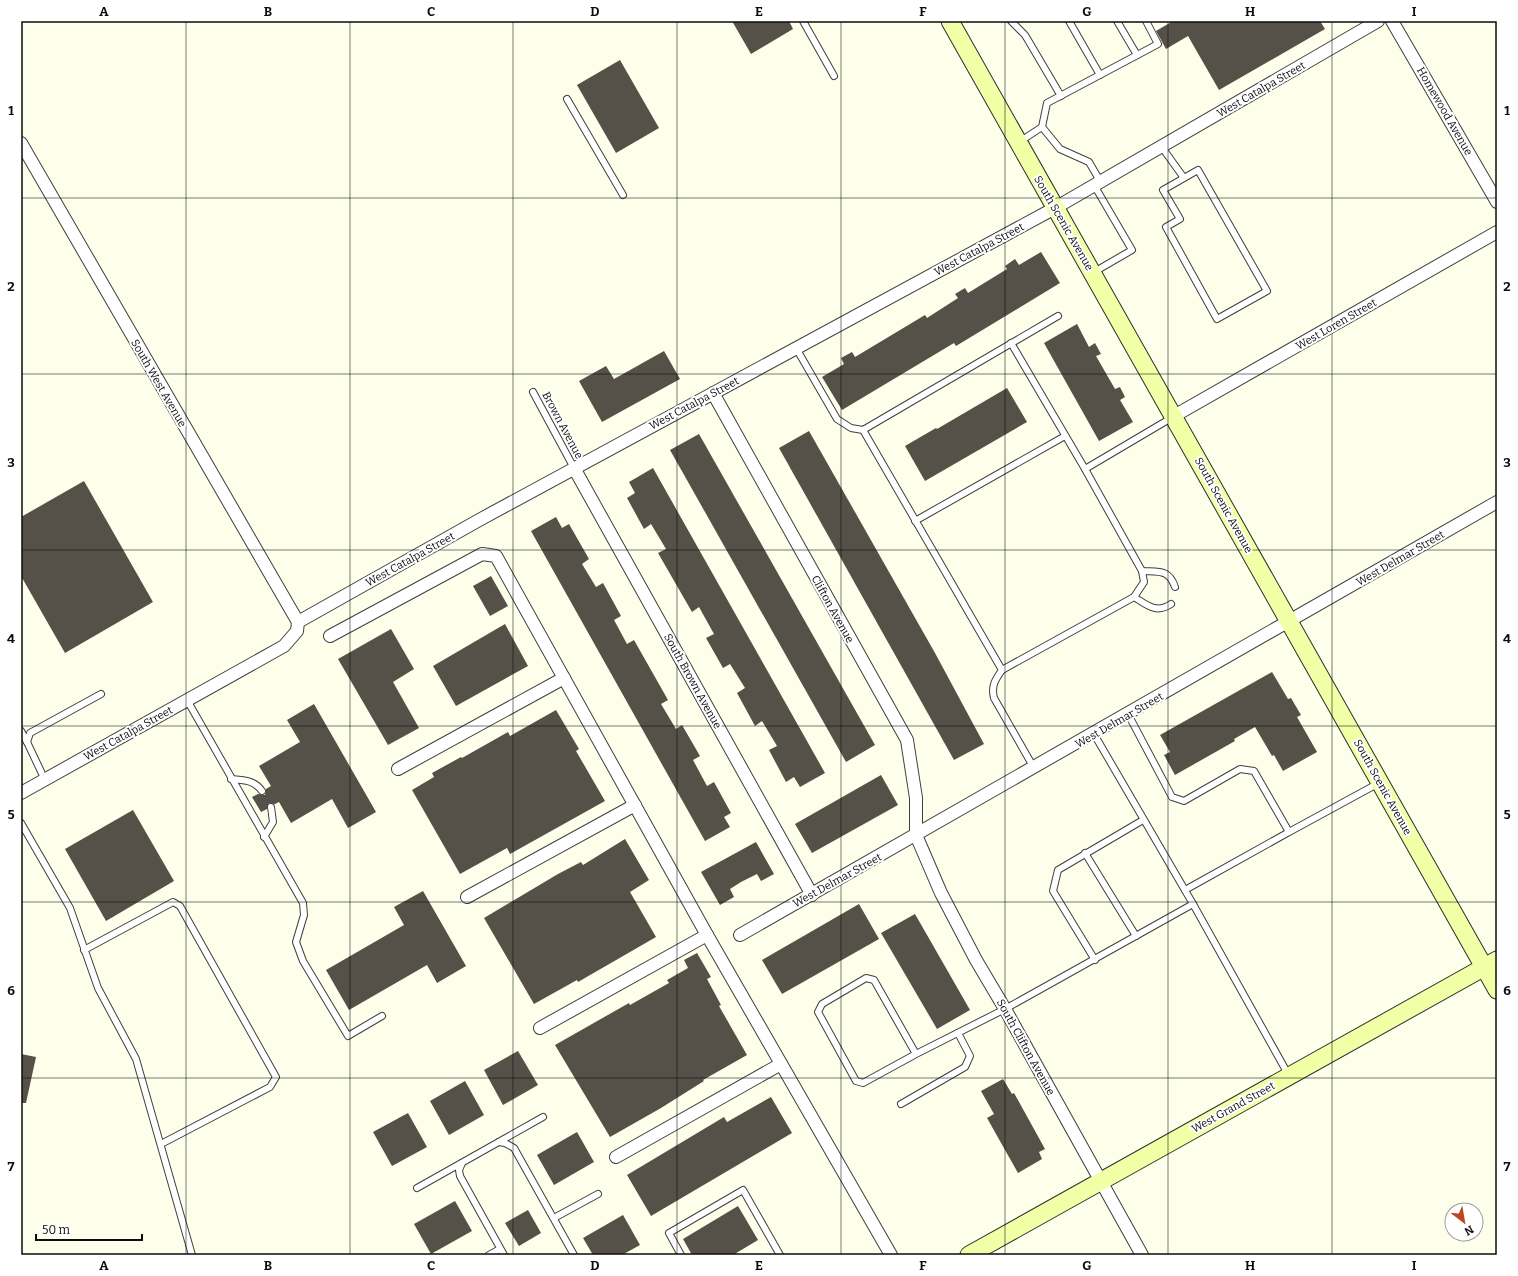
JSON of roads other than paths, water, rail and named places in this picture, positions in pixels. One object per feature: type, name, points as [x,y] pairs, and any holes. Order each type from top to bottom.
[{"type":"main road","name":"South Scenic Avenue","points":[[950,21],[1380,782],[1491,964],[1497,990]]},
{"type":"main road","name":"West Grand Street","points":[[969,1255],[1491,964]]},
{"type":"street","name":"West Catalpa Street","points":[[21,793],[284,646],[292,639],[297,631],[298,622],[574,468],[1055,208],[1378,21]]},
{"type":"street","name":"Homewood Avenue","points":[[1392,21],[1497,202]]},
{"type":"street","name":"South West Avenue","points":[[21,143],[298,622]]},
{"type":"street","name":"West Loren Street","points":[[1174,416],[1497,232]]},
{"type":"street","name":"Clifton Avenue","points":[[713,393],[907,740],[916,798],[916,835]]},
{"type":"street","name":"South Brown Avenue","points":[[574,468],[812,894]]},
{"type":"street","name":"West Delmar Street","points":[[740,935],[1290,622],[1497,502]]},
{"type":"street","points":[[330,636],[482,554],[496,556],[707,935],[891,1255]]},
{"type":"street","points":[[398,768],[564,678]]},
{"type":"street","points":[[467,897],[635,805]]},
{"type":"street","name":"South Clifton Avenue","points":[[916,835],[941,893],[972,954],[1005,1009],[1142,1255]]},
{"type":"street","points":[[540,1028],[707,935]]},
{"type":"street","points":[[616,1157],[781,1064]]},
{"type":"lane","points":[[803,21],[834,76]]},
{"type":"lane","points":[[1011,21],[1026,35],[1061,96]]},
{"type":"lane","points":[[1069,21],[1100,75]]},
{"type":"lane","points":[[1117,21],[1137,55]]},
{"type":"lane","points":[[1018,142],[1042,127],[1047,103],[1158,44],[1146,21]]},
{"type":"lane","points":[[567,99],[623,195]]},
{"type":"lane","points":[[1042,127],[1060,149],[1089,162],[1097,183],[1132,250],[1093,273]]},
{"type":"lane","points":[[1161,146],[1184,178]]},
{"type":"lane","points":[[1198,170],[1266,291],[1217,319],[1166,227],[1180,219],[1163,190],[1184,178],[1198,170]]},
{"type":"lane","points":[[796,348],[837,419],[851,428],[863,430],[1058,316]]},
{"type":"lane","points":[[1012,343],[1142,571],[1144,582],[1134,597],[1002,670],[994,682],[992,689],[994,698],[1034,768]]},
{"type":"lane","name":"Brown Avenue","points":[[533,392],[574,468]]},
{"type":"lane","points":[[1085,469],[1174,416]]},
{"type":"lane","points":[[863,430],[914,521],[1002,670]]},
{"type":"lane","points":[[914,521],[1065,436]]},
{"type":"lane","points":[[1142,571],[1166,573],[1172,578],[1174,587]]},
{"type":"lane","points":[[1134,597],[1155,609],[1163,609],[1171,604]]},
{"type":"lane","points":[[26,742],[30,733],[100,694]]},
{"type":"lane","points":[[187,700],[303,903],[304,915],[296,942],[303,961],[348,1036],[382,1016]]},
{"type":"lane","points":[[1128,714],[1172,797],[1184,801],[1240,769],[1254,771],[1289,832]]},
{"type":"lane","points":[[21,731],[44,780]]},
{"type":"lane","points":[[1094,734],[1193,904],[1289,1076]]},
{"type":"lane","points":[[231,779],[250,781],[258,786],[262,792]]},
{"type":"lane","points":[[1185,890],[1380,782]]},
{"type":"lane","points":[[264,837],[273,822],[270,807]]},
{"type":"lane","points":[[1095,960],[1053,891],[1058,870],[1143,820]]},
{"type":"lane","points":[[21,823],[70,908],[98,988],[136,1059],[192,1255]]},
{"type":"lane","points":[[1085,853],[1136,936]]},
{"type":"lane","points":[[84,950],[173,902],[180,906],[276,1077],[270,1087],[161,1144]]},
{"type":"lane","points":[[916,1054],[874,980],[866,978],[822,1004],[818,1012],[856,1080],[863,1083],[916,1054],[1005,1009],[1193,904]]},
{"type":"lane","points":[[901,1104],[965,1067],[970,1056],[958,1033]]},
{"type":"lane","points":[[417,1188],[543,1117]]},
{"type":"lane","points":[[498,1142],[505,1143],[514,1148],[574,1255]]},
{"type":"lane","points":[[462,1163],[459,1170],[460,1176],[504,1255]]},
{"type":"lane","points":[[681,1255],[669,1233],[743,1190],[780,1255]]},
{"type":"lane","points":[[554,1218],[598,1194]]},
{"type":"lane","points":[[489,1255],[500,1249]]}]
